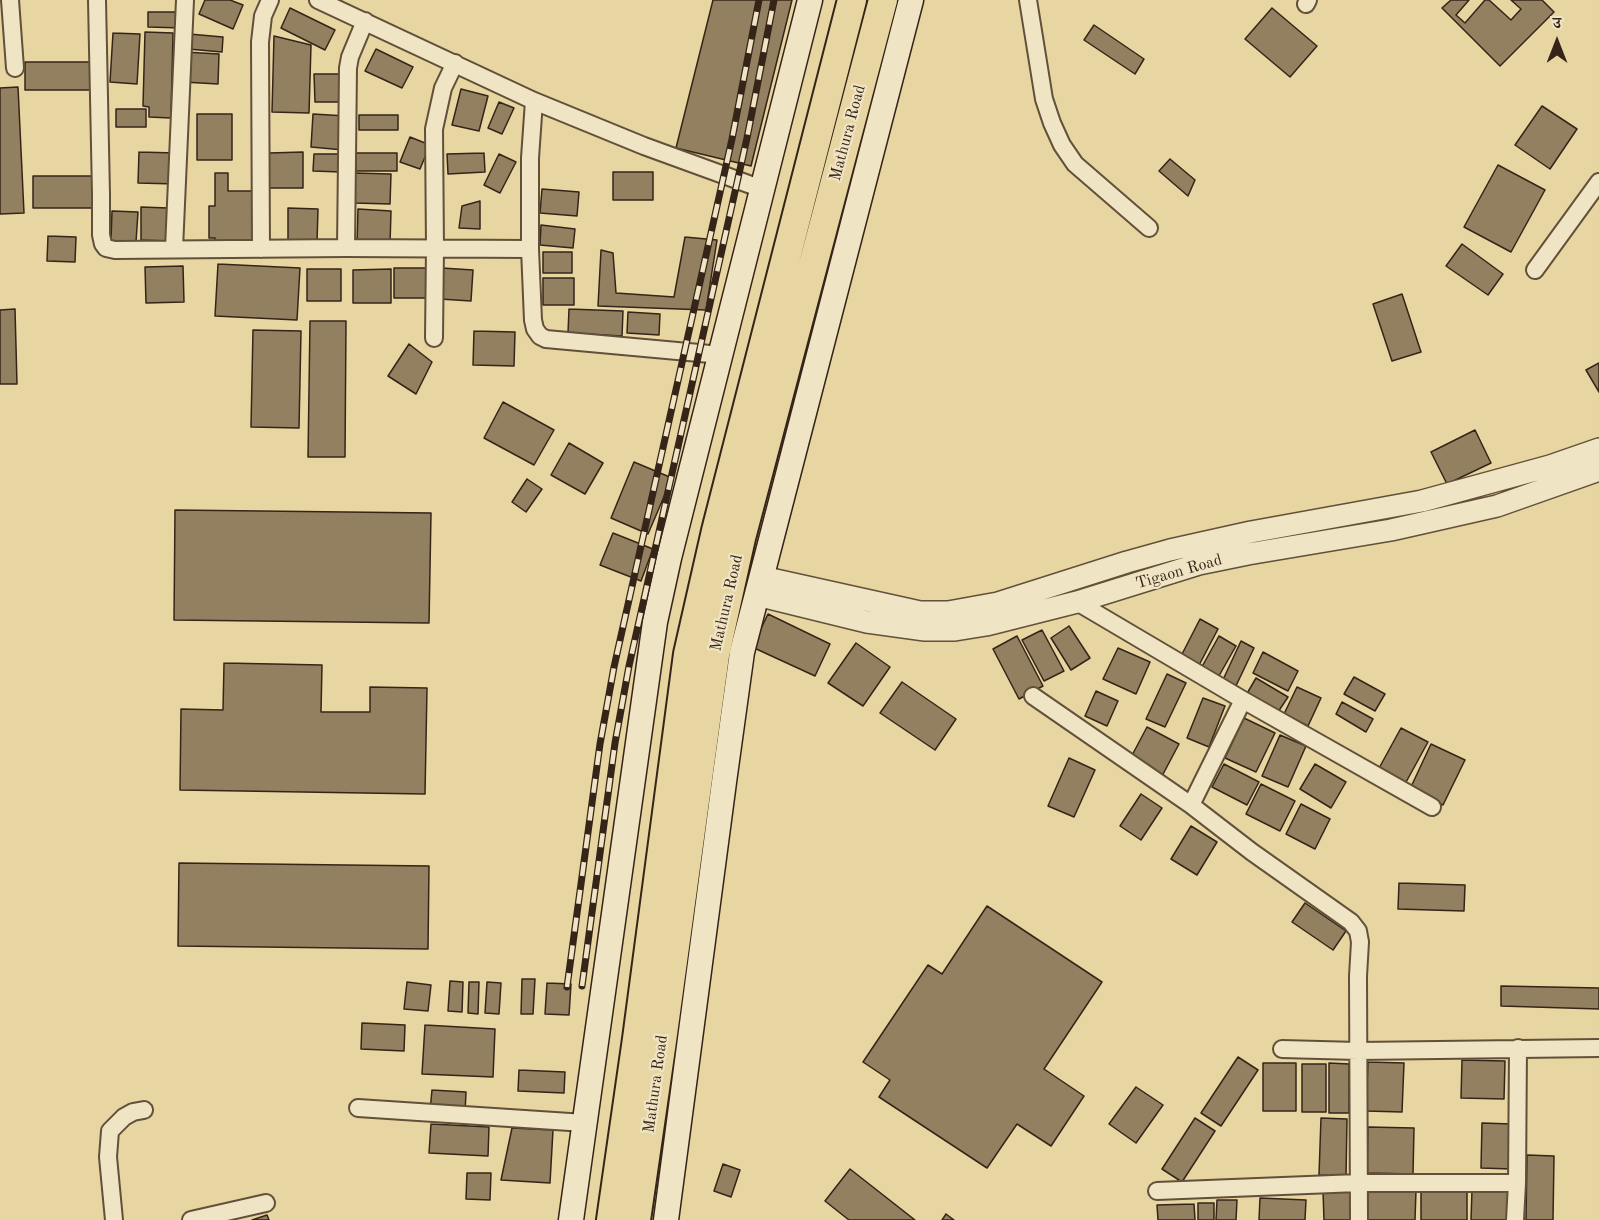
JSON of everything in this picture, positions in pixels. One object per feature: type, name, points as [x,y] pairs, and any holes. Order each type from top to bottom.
[{"type":"highway","name":"Mathura Road","points":[[611,1220],[688,654],[714,542],[852,0]]},
{"type":"highway","name":"Mathura Road","points":[[636,1220],[715,655],[741,538],[883,0]]},
{"type":"main road","points":[[571,1220],[655,622],[670,552],[810,0]]},
{"type":"main road","points":[[666,1220],[742,652],[911,0]]},
{"type":"street","points":[[10,0],[15,68]]},
{"type":"street","points":[[97,0],[100,235],[106,248],[114,250],[530,249]]},
{"type":"street","points":[[174,249],[184,0]]},
{"type":"street","points":[[261,249],[260,42],[263,16],[270,0]]},
{"type":"street","points":[[318,0],[534,101],[644,146],[762,189]]},
{"type":"street","points":[[1028,0],[1044,99],[1062,145],[1075,164],[1149,228]]},
{"type":"street","points":[[346,248],[348,68],[350,57],[365,21]]},
{"type":"street","points":[[434,338],[434,129],[443,88],[454,63]]},
{"type":"street","points":[[534,101],[530,158],[530,249],[533,320],[540,336],[546,339],[721,355]]},
{"type":"street","points":[[1535,270],[1599,182]]},
{"type":"street","name":"Tigaon Road","points":[[759,586],[920,612],[943,613],[998,603],[1170,550],[1251,532],[1422,501],[1550,466],[1599,449]]},
{"type":"street","name":"Tigaon Road","points":[[759,586],[867,622],[925,630],[955,630],[986,625],[1077,602],[1199,564],[1391,530],[1497,506],[1599,470]]},
{"type":"street","points":[[1422,501],[1429,521]]},
{"type":"street","points":[[1077,602],[1243,700],[1432,807]]},
{"type":"street","points":[[1033,696],[1191,805],[1252,852],[1352,922],[1358,931],[1360,942],[1358,976],[1359,1220]]},
{"type":"street","points":[[1191,805],[1243,700]]},
{"type":"street","points":[[1515,1220],[1518,1048]]},
{"type":"street","points":[[1282,1049],[1358,1051],[1599,1048]]},
{"type":"street","points":[[358,1108],[585,1123]]},
{"type":"street","points":[[114,1220],[108,1157],[110,1131],[124,1117],[144,1110]]},
{"type":"street","points":[[1157,1191],[1358,1183],[1517,1183]]},
{"type":"street","points":[[201,1219],[266,1203]]},
{"type":"building","points":[[205,0],[230,0],[243,5],[233,29],[199,14]]},
{"type":"building","points":[[713,0],[792,0],[751,166],[676,148]]},
{"type":"building","points":[[1451,0],[1469,0],[1456,15],[1465,23],[1485,0],[1489,0],[1511,20],[1521,9],[1511,0],[1542,0],[1554,12],[1500,66],[1442,8]]},
{"type":"building","points":[[290,8],[335,30],[325,50],[281,28]]},
{"type":"building","points":[[1272,8],[1317,46],[1290,77],[1245,39]]},
{"type":"building","points":[[148,12],[182,12],[182,28],[148,27]]},
{"type":"building","points":[[1094,25],[1144,59],[1135,74],[1084,40]]},
{"type":"building","points":[[145,32],[173,33],[171,118],[149,117],[149,107],[143,106]]},
{"type":"building","points":[[113,33],[140,34],[137,84],[110,82]]},
{"type":"building","points":[[189,34],[223,37],[222,52],[188,49]]},
{"type":"building","points":[[274,36],[311,45],[309,113],[272,112]]},
{"type":"building","points":[[376,49],[413,67],[402,88],[365,71]]},
{"type":"building","points":[[184,52],[219,54],[218,84],[183,82]]},
{"type":"building","points":[[25,62],[97,62],[97,90],[25,90]]},
{"type":"building","points":[[314,74],[339,74],[340,102],[315,102]]},
{"type":"building","points":[[18,87],[24,213],[0,214],[0,88]]},
{"type":"building","points":[[461,89],[488,96],[479,131],[452,125]]},
{"type":"building","points":[[499,102],[514,108],[502,134],[488,128]]},
{"type":"building","points":[[1542,106],[1577,129],[1550,169],[1515,145]]},
{"type":"building","points":[[116,109],[146,109],[146,127],[116,127]]},
{"type":"building","points":[[197,114],[232,114],[232,160],[197,160]]},
{"type":"building","points":[[313,114],[346,116],[344,150],[311,147]]},
{"type":"building","points":[[359,115],[398,115],[398,130],[359,130]]},
{"type":"building","points":[[410,137],[430,145],[420,169],[400,162]]},
{"type":"building","points":[[139,152],[176,153],[176,184],[138,183]]},
{"type":"building","points":[[303,152],[303,188],[269,188],[269,153]]},
{"type":"building","points":[[356,153],[397,153],[397,171],[356,171]]},
{"type":"building","points":[[484,153],[485,172],[448,174],[447,154]]},
{"type":"building","points":[[314,154],[341,154],[341,172],[313,171]]},
{"type":"building","points":[[499,154],[516,162],[500,193],[484,185]]},
{"type":"building","points":[[1170,159],[1195,180],[1188,196],[1159,171]]},
{"type":"building","points":[[1498,165],[1545,190],[1511,252],[1464,227]]},
{"type":"building","points":[[613,172],[653,172],[653,200],[613,200]]},
{"type":"building","points":[[215,173],[228,173],[228,191],[259,191],[259,243],[215,244],[215,238],[209,238],[209,206],[215,206]]},
{"type":"building","points":[[354,173],[391,174],[390,204],[354,203]]},
{"type":"building","points":[[33,176],[95,176],[95,208],[33,208]]},
{"type":"building","points":[[542,189],[579,192],[577,216],[540,213]]},
{"type":"building","points":[[480,201],[480,229],[459,228],[462,206]]},
{"type":"building","points":[[141,207],[168,208],[167,241],[141,240]]},
{"type":"building","points":[[288,208],[318,209],[317,242],[288,241]]},
{"type":"building","points":[[358,209],[391,211],[390,245],[357,244]]},
{"type":"building","points":[[112,211],[138,212],[136,242],[111,241]]},
{"type":"building","points":[[541,225],[575,229],[573,248],[540,245]]},
{"type":"building","points":[[48,236],[76,237],[75,262],[47,261]]},
{"type":"building","points":[[685,237],[717,240],[706,310],[598,306],[601,250],[613,253],[616,293],[674,297]]},
{"type":"building","points":[[1462,244],[1503,274],[1488,295],[1446,266]]},
{"type":"building","points":[[543,252],[572,252],[572,273],[543,273]]},
{"type":"building","points":[[218,264],[300,268],[297,320],[215,316]]},
{"type":"building","points":[[183,266],[184,302],[146,303],[145,267]]},
{"type":"building","points":[[394,268],[428,268],[428,298],[394,298]]},
{"type":"building","points":[[442,268],[473,270],[471,301],[440,299]]},
{"type":"building","points":[[307,269],[341,269],[341,301],[307,301]]},
{"type":"building","points":[[391,269],[391,303],[353,303],[353,270]]},
{"type":"building","points":[[543,278],[574,278],[574,305],[543,305]]},
{"type":"building","points":[[1402,294],[1421,352],[1392,361],[1373,304]]},
{"type":"building","points":[[15,309],[17,384],[0,384],[0,310]]},
{"type":"building","points":[[569,309],[623,311],[622,336],[568,333]]},
{"type":"building","points":[[628,312],[660,314],[659,335],[627,333]]},
{"type":"building","points":[[310,321],[346,321],[345,457],[308,457]]},
{"type":"building","points":[[253,330],[301,331],[299,428],[251,427]]},
{"type":"building","points":[[474,331],[515,332],[514,366],[473,365]]},
{"type":"building","points":[[409,344],[432,362],[416,394],[388,376]]},
{"type":"building","points":[[1599,363],[1599,392],[1586,370]]},
{"type":"building","points":[[503,402],[554,430],[534,465],[484,438]]},
{"type":"building","points":[[1475,430],[1491,463],[1447,484],[1431,452]]},
{"type":"building","points":[[569,443],[603,463],[585,494],[551,475]]},
{"type":"building","points":[[634,462],[672,478],[648,534],[611,518]]},
{"type":"building","points":[[527,479],[542,489],[526,512],[512,502]]},
{"type":"building","points":[[175,510],[431,513],[429,623],[174,620]]},
{"type":"building","points":[[613,533],[653,549],[641,581],[600,565]]},
{"type":"building","points":[[768,614],[830,644],[815,676],[752,647]]},
{"type":"building","points":[[1200,619],[1218,629],[1197,669],[1179,660]]},
{"type":"building","points":[[1069,626],[1090,658],[1071,670],[1051,638]]},
{"type":"building","points":[[1042,630],[1064,671],[1044,681],[1022,640]]},
{"type":"building","points":[[1017,636],[1043,686],[1019,699],[993,649]]},
{"type":"building","points":[[1219,636],[1236,646],[1216,681],[1199,672]]},
{"type":"building","points":[[1241,641],[1254,648],[1234,690],[1221,684]]},
{"type":"building","points":[[856,643],[890,667],[863,706],[828,683]]},
{"type":"building","points":[[1118,648],[1150,662],[1136,694],[1103,679]]},
{"type":"building","points":[[1263,652],[1298,671],[1288,691],[1253,673]]},
{"type":"building","points":[[224,663],[322,665],[321,712],[370,712],[370,687],[427,688],[425,794],[180,790],[181,709],[223,710]]},
{"type":"building","points":[[1167,674],[1186,683],[1165,727],[1146,719]]},
{"type":"building","points":[[1354,677],[1385,694],[1375,711],[1344,694]]},
{"type":"building","points":[[1256,678],[1288,697],[1276,715],[1245,697]]},
{"type":"building","points":[[902,682],[956,719],[935,750],[880,713]]},
{"type":"building","points":[[1297,687],[1321,698],[1308,726],[1284,714]]},
{"type":"building","points":[[1096,691],[1118,701],[1107,726],[1085,716]]},
{"type":"building","points":[[1203,698],[1225,706],[1209,747],[1187,738]]},
{"type":"building","points":[[1342,702],[1373,719],[1366,732],[1336,714]]},
{"type":"building","points":[[1244,718],[1275,733],[1256,772],[1225,758]]},
{"type":"building","points":[[1147,727],[1179,744],[1161,778],[1129,761]]},
{"type":"building","points":[[1401,728],[1428,742],[1405,784],[1378,770]]},
{"type":"building","points":[[1280,735],[1306,746],[1288,787],[1262,776]]},
{"type":"building","points":[[1431,744],[1465,760],[1443,805],[1410,789]]},
{"type":"building","points":[[1069,758],[1095,770],[1074,817],[1048,806]]},
{"type":"building","points":[[1224,764],[1259,782],[1247,805],[1212,787]]},
{"type":"building","points":[[1315,764],[1346,782],[1331,808],[1300,789]]},
{"type":"building","points":[[1261,784],[1295,801],[1280,831],[1246,814]]},
{"type":"building","points":[[1141,794],[1162,808],[1141,840],[1120,826]]},
{"type":"building","points":[[1301,804],[1330,819],[1315,849],[1286,834]]},
{"type":"building","points":[[1191,826],[1217,842],[1197,875],[1171,859]]},
{"type":"building","points":[[179,863],[429,866],[428,949],[178,946]]},
{"type":"building","points":[[1399,883],[1465,885],[1464,911],[1398,909]]},
{"type":"building","points":[[1305,903],[1346,931],[1333,950],[1292,922]]},
{"type":"building","points":[[987,906],[1102,982],[1044,1069],[1084,1096],[1051,1146],[1017,1124],[987,1168],[879,1097],[890,1080],[863,1062],[928,965],[942,974]]},
{"type":"building","points":[[522,979],[535,979],[533,1014],[521,1014]]},
{"type":"building","points":[[450,981],[463,982],[462,1012],[448,1011]]},
{"type":"building","points":[[407,982],[431,985],[428,1011],[404,1009]]},
{"type":"building","points":[[469,982],[479,982],[478,1014],[468,1013]]},
{"type":"building","points":[[487,982],[501,983],[499,1014],[485,1013]]},
{"type":"building","points":[[547,983],[571,984],[569,1015],[545,1014]]},
{"type":"building","points":[[1501,986],[1599,988],[1599,1009],[1501,1006]]},
{"type":"building","points":[[362,1023],[405,1025],[404,1051],[361,1049]]},
{"type":"building","points":[[425,1025],[495,1029],[493,1077],[422,1074]]},
{"type":"building","points":[[1238,1057],[1258,1070],[1221,1126],[1201,1113]]},
{"type":"building","points":[[1462,1060],[1505,1061],[1504,1099],[1461,1098]]},
{"type":"building","points":[[1368,1062],[1404,1063],[1402,1112],[1366,1111]]},
{"type":"building","points":[[1263,1063],[1296,1063],[1296,1111],[1263,1111]]},
{"type":"building","points":[[1329,1063],[1349,1064],[1349,1113],[1329,1113]]},
{"type":"building","points":[[1302,1064],[1326,1064],[1326,1112],[1302,1112]]},
{"type":"building","points":[[519,1070],[565,1072],[564,1093],[518,1091]]},
{"type":"building","points":[[1136,1087],[1163,1105],[1136,1143],[1109,1124]]},
{"type":"building","points":[[432,1090],[466,1092],[465,1113],[430,1111]]},
{"type":"building","points":[[1195,1118],[1215,1131],[1182,1182],[1162,1169]]},
{"type":"building","points":[[1321,1118],[1347,1119],[1346,1176],[1319,1175]]},
{"type":"building","points":[[1482,1123],[1512,1124],[1511,1169],[1481,1168]]},
{"type":"building","points":[[431,1124],[489,1127],[488,1156],[429,1153]]},
{"type":"building","points":[[1368,1127],[1414,1128],[1413,1174],[1367,1173]]},
{"type":"building","points":[[512,1128],[553,1130],[550,1183],[501,1180]]},
{"type":"building","points":[[1527,1155],[1554,1156],[1553,1220],[1526,1220]]},
{"type":"building","points":[[723,1164],[740,1170],[731,1197],[714,1191]]},
{"type":"building","points":[[850,1169],[915,1220],[849,1220],[825,1201]]},
{"type":"building","points":[[467,1173],[491,1173],[490,1200],[466,1199]]},
{"type":"building","points":[[1368,1189],[1416,1190],[1415,1220],[1367,1220]]},
{"type":"building","points":[[1351,1190],[1353,1220],[1324,1220],[1323,1191]]},
{"type":"building","points":[[1472,1190],[1512,1191],[1511,1220],[1471,1220]]},
{"type":"building","points":[[1421,1191],[1467,1192],[1467,1220],[1421,1220]]},
{"type":"building","points":[[1260,1198],[1306,1200],[1305,1220],[1259,1220]]},
{"type":"building","points":[[1217,1200],[1237,1200],[1236,1220],[1216,1220]]},
{"type":"building","points":[[1198,1203],[1214,1203],[1214,1220],[1198,1220]]},
{"type":"building","points":[[1194,1204],[1195,1220],[1158,1220],[1157,1205]]},
{"type":"building","points":[[946,1214],[954,1220],[942,1220]]},
{"type":"building","points":[[267,1215],[269,1220],[252,1220]]},
{"type":"railway","points":[[567,987],[600,744],[614,667],[732,139],[759,0]]},
{"type":"railway","points":[[582,986],[615,743],[629,666],[747,138],[774,0]]}]
